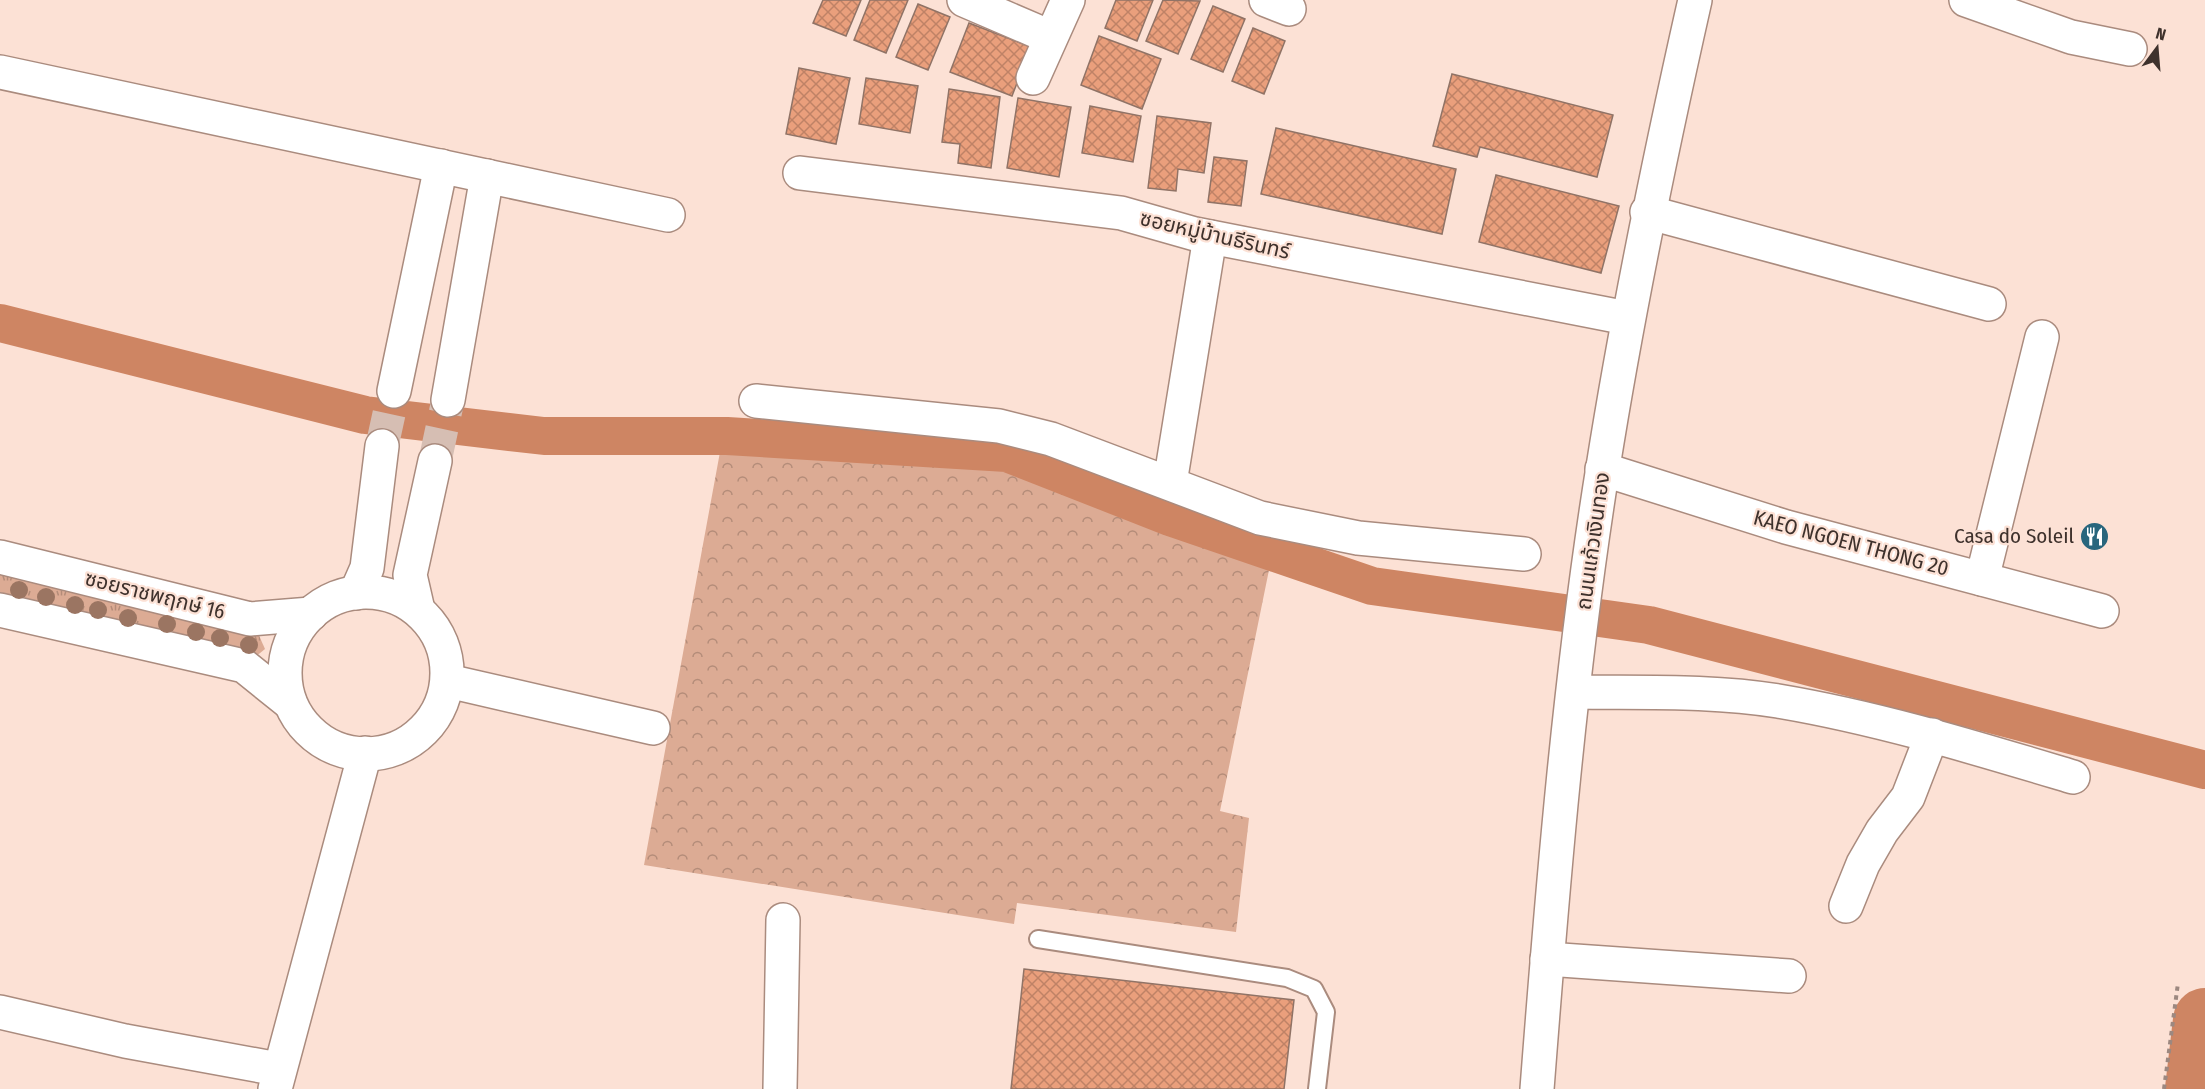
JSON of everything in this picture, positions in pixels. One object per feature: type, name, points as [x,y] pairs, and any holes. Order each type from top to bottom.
[{"type":"street","points":[[964,0],[1050,37]]},
{"type":"street","points":[[1033,78],[1068,0]]},
{"type":"street","name":"ถนนแก้วเงินทอง","points":[[1536,1089],[1561,792],[1602,469],[1647,212],[1695,0]]},
{"type":"street","points":[[1966,0],[2003,6],[2071,37],[2130,49]]},
{"type":"street","points":[[0,72],[668,215]]},
{"type":"street","points":[[394,391],[441,166]]},
{"type":"street","name":"ซอยหมู่บ้านธีรินทร์","points":[[800,173],[1121,213],[1210,237],[1627,318]]},
{"type":"street","points":[[448,400],[487,176]]},
{"type":"street","points":[[1647,212],[1989,303]]},
{"type":"street","points":[[1170,483],[1210,237]]},
{"type":"street","points":[[1982,579],[2042,337]]},
{"type":"street","points":[[756,401],[999,426],[1051,439],[1260,518],[1358,538],[1524,554]]},
{"type":"street","points":[[357,593],[367,568],[382,446]]},
{"type":"street","points":[[418,610],[410,575],[435,461]]},
{"type":"street","name":"KAEO NGOEN THONG 20","points":[[1602,469],[1786,527],[2102,611]]},
{"type":"street","name":"ซอยราชพฤกษ์ 16","points":[[0,557],[250,618],[311,614]]},
{"type":"street","name":"ซอยราชพฤกษ์ 16","points":[[0,610],[244,666],[290,703],[305,726],[326,743],[351,753],[379,753],[405,744],[426,728],[441,706],[448,681],[442,646],[435,630],[418,610],[395,597],[369,591],[342,595],[319,606],[300,625],[288,649],[284,676],[290,703]]},
{"type":"street","points":[[448,681],[653,728]]},
{"type":"street","points":[[1574,692],[1676,693],[1777,701],[1932,735],[2073,777]]},
{"type":"street","points":[[1846,906],[1872,847],[1908,797],[1932,735]]},
{"type":"street","points":[[0,1012],[276,1079],[365,753]]},
{"type":"street","points":[[780,1089],[783,920]]},
{"type":"street","points":[[1547,959],[1789,976]]},
{"type":"lane","points":[[1038,939],[1287,978],[1314,989],[1326,1012],[1317,1089]]},
{"type":"path","points":[[2164,1089],[2178,983]]},
{"type":"green space","points":[[720,452],[1003,466],[1270,565],[1220,811],[1249,818],[1236,932],[1017,903],[1014,924],[644,865]]},
{"type":"green space","points":[[0,570],[257,631],[265,649],[254,658],[0,596]]},
{"type":"building","points":[[823,0],[861,0],[846,36],[813,23]]},
{"type":"building","points":[[870,0],[908,0],[886,53],[854,40]]},
{"type":"building","points":[[1116,0],[1153,0],[1137,41],[1105,28]]},
{"type":"building","points":[[1163,0],[1200,1],[1178,54],[1146,41]]},
{"type":"building","points":[[918,4],[950,17],[928,70],[896,57]]},
{"type":"building","points":[[1213,6],[1245,19],[1223,72],[1191,59]]},
{"type":"building","points":[[969,23],[1031,47],[1012,96],[950,72]]},
{"type":"building","points":[[1253,28],[1285,41],[1264,94],[1232,81]]},
{"type":"building","points":[[1099,36],[1161,59],[1142,109],[1081,85]]},
{"type":"building","points":[[799,68],[850,78],[836,144],[786,134]]},
{"type":"building","points":[[1452,74],[1613,115],[1597,177],[1480,147],[1477,157],[1433,146]]},
{"type":"building","points":[[866,78],[918,86],[910,133],[859,124]]},
{"type":"building","points":[[949,89],[1000,97],[991,168],[958,163],[960,144],[942,142]]},
{"type":"building","points":[[1018,98],[1071,107],[1059,177],[1007,168]]},
{"type":"building","points":[[1090,106],[1141,116],[1133,162],[1082,153]]},
{"type":"building","points":[[1157,116],[1211,123],[1204,173],[1178,169],[1176,191],[1148,188]]},
{"type":"building","points":[[1276,128],[1456,169],[1442,234],[1261,194]]},
{"type":"building","points":[[1214,157],[1247,161],[1241,206],[1208,202]]},
{"type":"building","points":[[1496,175],[1619,206],[1601,273],[1479,242]]},
{"type":"building","points":[[1024,969],[1294,1000],[1284,1089],[1011,1089]]},
{"type":"waterway","points":[[0,323],[365,415],[544,436],[727,436],[1007,453],[1170,517],[1372,586],[1649,625],[2205,770]]},
{"type":"waterway","points":[[2197,1089],[2205,1020]]},
{"type":"tunnel","points":[[382,446],[394,391]]},
{"type":"tunnel","points":[[435,461],[448,400]]},
{"type":"place","name":"Casa do Soleil","points":[[2095,536]]}]
